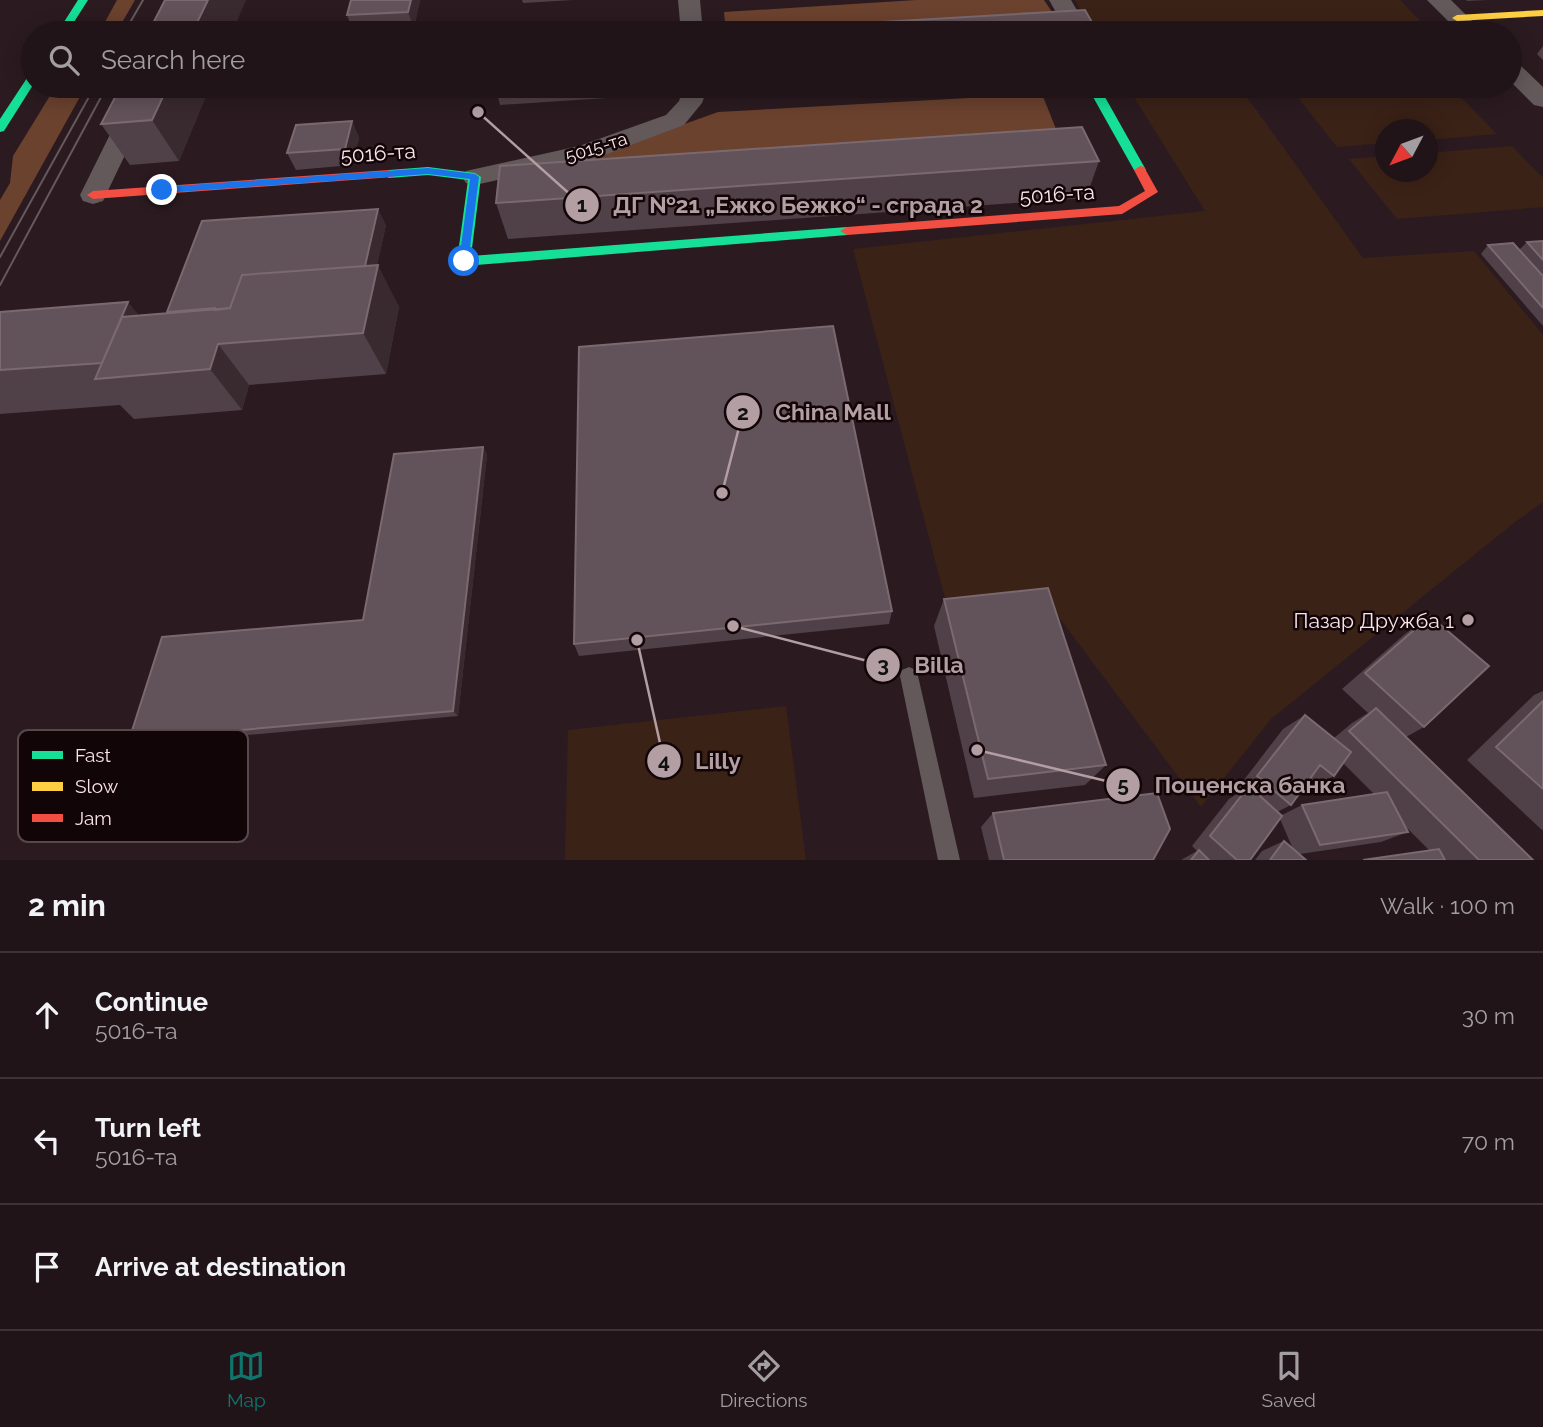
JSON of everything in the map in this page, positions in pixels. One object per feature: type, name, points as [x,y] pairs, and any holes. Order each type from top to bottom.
[{"type":"street","points":[[70,21],[83,0]]},
{"type":"street","points":[[689,0],[691,21]]},
{"type":"street","points":[[1060,0],[1072,21]]},
{"type":"street","points":[[1438,0],[1460,21]]},
{"type":"street","points":[[1495,21],[1543,13]]},
{"type":"street","points":[[1522,80],[1543,100]]},
{"type":"street","points":[[0,128],[21,96]]},
{"type":"street","points":[[93,195],[140,98]]},
{"type":"street","name":"5015-та","points":[[475,177],[585,153],[675,120],[692,98]]},
{"type":"street","name":"5016-та","points":[[93,195],[428,171],[475,177],[464,261],[1122,210],[1152,192],[1105,98]]},
{"type":"lane","points":[[909,676],[949,860]]},
{"type":"shaded area","points":[[117,0],[135,0],[123,21],[106,21]]},
{"type":"shaded area","points":[[916,0],[1044,0],[1058,21],[725,21],[724,12]]},
{"type":"shaded area","points":[[1075,0],[1400,0],[1420,21],[1087,21]]},
{"type":"shaded area","points":[[49,98],[79,98],[0,241],[0,200],[10,183],[13,156]]},
{"type":"shaded area","points":[[970,98],[1044,98],[1070,164],[524,182],[718,112]]},
{"type":"shaded area","points":[[1134,98],[1248,98],[1363,258],[1474,251],[1543,335],[1543,502],[1271,719],[1201,807],[1052,608],[950,617],[853,249],[1205,211]]},
{"type":"shaded area","points":[[1298,98],[1462,98],[1497,134],[1438,139],[1438,119],[1375,119],[1375,144],[1337,147]]},
{"type":"shaded area","points":[[1512,146],[1543,178],[1543,207],[1397,219],[1349,159],[1375,157],[1375,182],[1438,182],[1438,152]]},
{"type":"shaded area","points":[[786,706],[806,860],[565,860],[568,730]]},
{"type":"building","points":[[165,0],[208,0],[198,21],[154,21]]},
{"type":"building","points":[[351,0],[411,0],[408,12],[347,15]]},
{"type":"building","points":[[1085,10],[1091,21],[898,21]]},
{"type":"building","points":[[115,98],[162,98],[152,120],[101,124]]},
{"type":"building","points":[[352,121],[345,149],[287,153],[296,125]]},
{"type":"building","points":[[1082,127],[1099,161],[496,203],[500,166]]},
{"type":"building","points":[[378,209],[365,266],[242,275],[230,308],[167,312],[202,221]]},
{"type":"building","points":[[1543,241],[1543,260],[1527,242]]},
{"type":"building","points":[[1513,243],[1543,276],[1543,308],[1488,245]]},
{"type":"building","points":[[378,265],[363,333],[218,344],[210,369],[95,379],[122,317],[230,308],[242,275]]},
{"type":"building","points":[[128,302],[102,363],[0,370],[0,312]]},
{"type":"building","points":[[833,326],[892,611],[574,644],[579,347]]},
{"type":"building","points":[[483,447],[453,711],[241,730],[132,730],[162,637],[363,620],[394,454]]},
{"type":"building","points":[[1048,588],[1106,765],[988,779],[944,599]]},
{"type":"building","points":[[1430,616],[1489,666],[1424,727],[1365,673]]},
{"type":"building","points":[[1543,701],[1543,789],[1496,747]]},
{"type":"building","points":[[1376,708],[1533,860],[1479,860],[1349,731]]},
{"type":"building","points":[[1305,715],[1351,752],[1334,776],[1320,765],[1291,805],[1257,776]]},
{"type":"building","points":[[1249,786],[1282,816],[1250,860],[1237,860],[1210,836]]},
{"type":"building","points":[[1387,792],[1408,832],[1320,845],[1302,805]]},
{"type":"building","points":[[1157,793],[1170,829],[1153,860],[1004,860],[993,813]]},
{"type":"building","points":[[1284,841],[1306,860],[1270,860]]},
{"type":"building","points":[[1439,849],[1445,860],[1363,860]]},
{"type":"building","points":[[1199,850],[1209,860],[1191,860]]},
{"type":"tram line","points":[[131,21],[143,0]]},
{"type":"tram line","points":[[0,257],[88,98]]},
{"type":"tram line","points":[[0,285],[101,98]]},
{"type":"traffic: fast","points":[[70,21],[83,0]]},
{"type":"traffic: fast","points":[[0,128],[21,96]]},
{"type":"traffic: fast","points":[[1100,98],[1140,170]]},
{"type":"traffic: fast","points":[[389,174],[428,171],[475,177],[464,261],[847,231]]},
{"type":"traffic: slow","points":[[1457,18],[1543,13]]},
{"type":"traffic: jam","points":[[847,231],[1122,210],[1152,192],[1140,170]]},
{"type":"traffic: jam","points":[[93,195],[389,174]]},
{"type":"place","name":"ДГ №21 „Ежко Бежко“ - сграда 2","points":[[478,112]]},
{"type":"place","name":"China Mall","points":[[722,493]]},
{"type":"place","name":"Пазар Дружба 1","points":[[1468,620]]},
{"type":"place","name":"Billa","points":[[733,626]]},
{"type":"place","name":"Lilly","points":[[637,640]]},
{"type":"place","name":"Пощенска банка","points":[[977,750]]},
{"type":"route","points":[[162,190],[428,171],[475,177],[464,261]]}]
